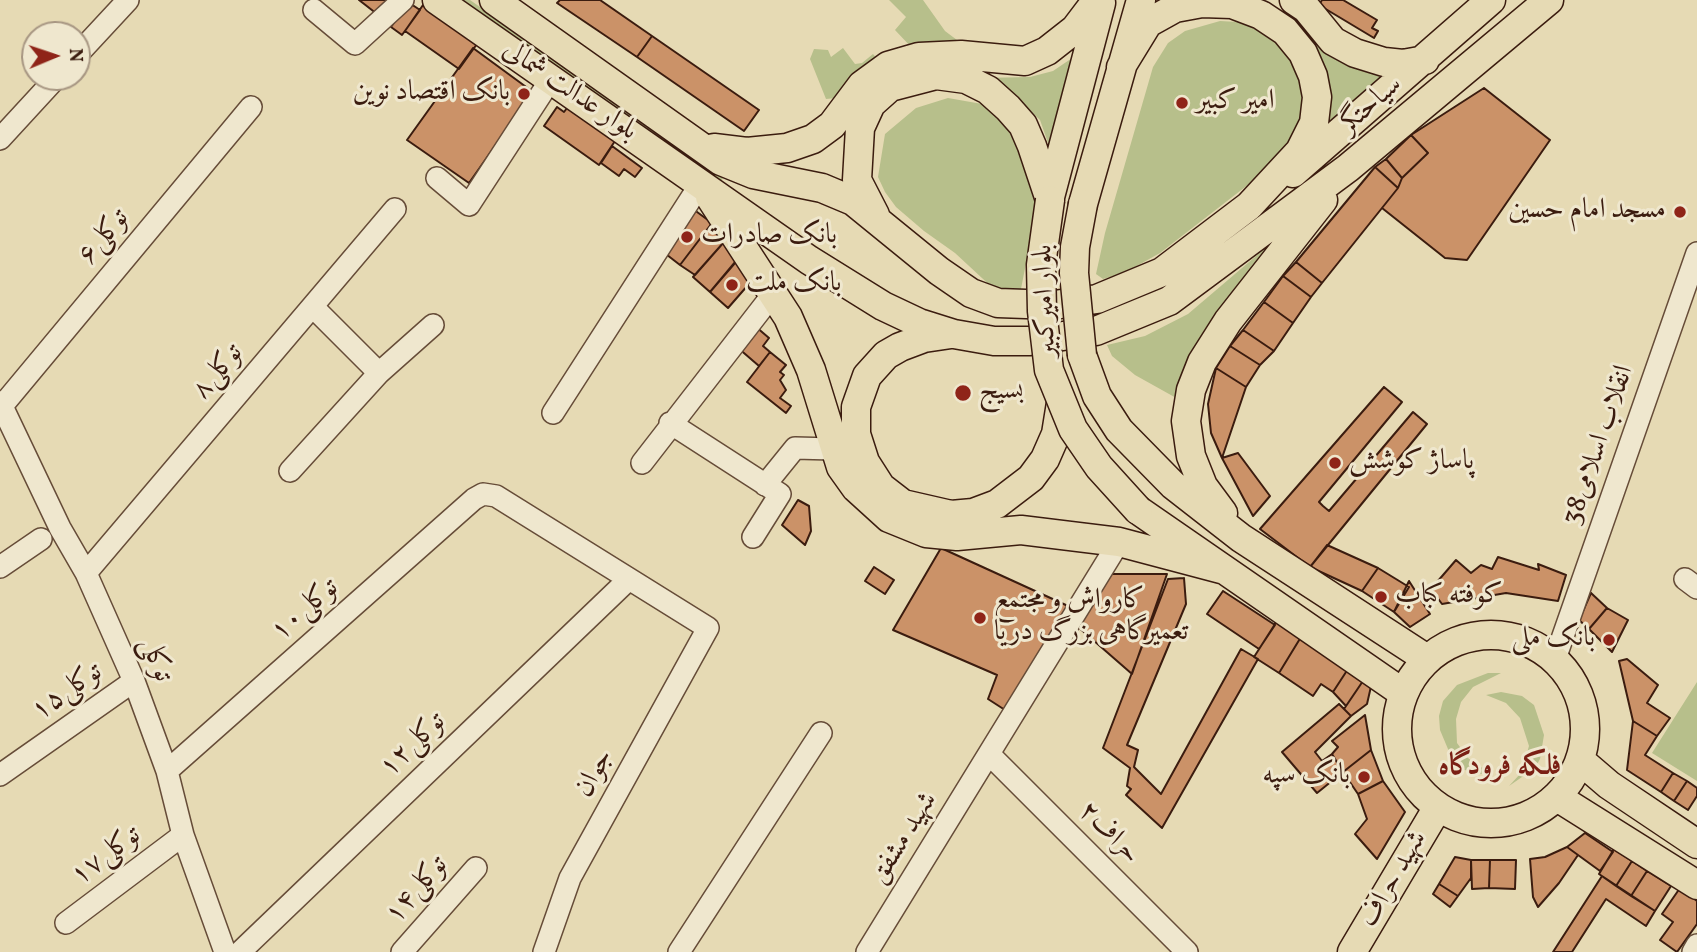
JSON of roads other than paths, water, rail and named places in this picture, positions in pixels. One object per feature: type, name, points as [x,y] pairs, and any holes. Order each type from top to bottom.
[{"type":"main road","name":"بلوار عدالت شمالی","points":[[437,0],[809,260],[869,298],[919,323],[954,334]]},
{"type":"main road","name":"بلوار عدالت شمالی","points":[[494,0],[721,161],[753,174],[822,188],[853,201],[911,250],[971,293],[998,303],[1055,305],[1097,299],[1161,272],[1249,206]]},
{"type":"main road","points":[[697,145],[747,152],[787,148],[825,132],[862,85],[888,66],[919,57],[961,55],[1026,61],[1046,51],[1075,29],[1099,0]]},
{"type":"main road","name":"بلوار امیرکبیر","points":[[1099,0],[1050,200],[1041,265],[1042,311],[1049,370],[1061,403],[1079,439],[1114,486],[1138,510],[1403,693]]},
{"type":"main road","points":[[1121,67],[1141,0]]},
{"type":"main road","points":[[1294,0],[1307,8],[1333,41],[1356,53],[1384,62],[1403,64],[1425,60]]},
{"type":"main road","name":"سیاحتگر","points":[[1249,206],[1307,162],[1491,0]]},
{"type":"main road","name":"سیاحتگر","points":[[1348,168],[1549,0]]},
{"type":"main road","points":[[1121,67],[1148,23],[1175,8],[1202,3],[1232,4],[1261,15],[1285,31],[1303,52],[1313,76],[1317,97],[1314,123],[1300,151],[1249,206]]},
{"type":"main road","name":"بلوار امیرکبیر","points":[[1121,67],[1083,204],[1075,247],[1074,273],[1082,355],[1097,396],[1119,430],[1173,485],[1241,538],[1427,659]]},
{"type":"main road","points":[[877,220],[857,180],[860,128],[871,104],[890,87],[936,75],[966,79],[988,90],[1009,107],[1023,125],[1050,200]]},
{"type":"main road","points":[[1061,403],[1056,434],[1045,459],[1031,478],[997,504],[973,513],[951,515],[903,504],[881,487],[864,462],[856,434],[856,407],[867,376],[886,355],[900,346],[925,338],[954,334],[994,341],[1030,341],[1096,331],[1121,323],[1169,301],[1348,168]]},
{"type":"main road","points":[[1241,538],[1203,486],[1191,456],[1186,421],[1191,390],[1202,362],[1228,321],[1348,168]]},
{"type":"main road","points":[[701,183],[788,317],[811,370],[833,449],[841,467],[873,504],[890,518],[926,533],[957,536],[1021,530],[1119,542],[1221,569]]},
{"type":"main road","points":[[1486,635],[1505,635],[1532,643],[1555,659],[1573,680],[1583,706],[1586,733],[1581,761],[1557,797],[1531,815],[1499,824],[1467,821],[1438,807],[1419,790],[1405,769],[1398,744],[1397,718],[1403,693],[1427,659],[1450,643],[1486,635]]},
{"type":"main road","points":[[1581,761],[1609,785],[1697,844]]},
{"type":"main road","points":[[1557,797],[1697,886]]},
{"type":"main road","name":"شهید حراف","points":[[1352,952],[1438,807]]},
{"type":"street","points":[[91,40],[128,0]]},
{"type":"street","points":[[314,10],[355,44],[403,0]]},
{"type":"street","points":[[437,178],[468,205],[551,79]]},
{"type":"street","points":[[0,139],[44,91]]},
{"type":"street","name":"توکلی۶","points":[[1,404],[250,107]]},
{"type":"street","points":[[553,413],[701,183]]},
{"type":"street","name":"توکلی۸","points":[[86,573],[395,209]]},
{"type":"street","name":"38انقلاب اسلامی","points":[[1555,659],[1697,253]]},
{"type":"street","points":[[642,463],[773,293]]},
{"type":"street","points":[[313,307],[379,373]]},
{"type":"street","points":[[290,471],[379,373],[433,325]]},
{"type":"street","name":"توکلی","points":[[1,404],[60,528],[86,573],[134,681],[167,771],[183,835],[225,952]]},
{"type":"street","points":[[670,424],[780,494],[753,537]]},
{"type":"street","points":[[765,485],[795,447],[833,449]]},
{"type":"street","name":"۱۰توکلی","points":[[167,771],[483,495],[496,496],[628,580]]},
{"type":"street","points":[[0,567],[41,540]]},
{"type":"street","name":"شهید مشفق","points":[[867,952],[1119,542]]},
{"type":"street","name":"جوان","points":[[544,952],[570,878],[708,628],[628,580]]},
{"type":"street","name":"توکلی۱۲","points":[[240,952],[628,580]]},
{"type":"street","name":"توکلی۱۵","points":[[0,775],[134,681]]},
{"type":"street","points":[[679,952],[821,733]]},
{"type":"street","name":"حراف۲","points":[[989,755],[1187,952]]},
{"type":"street","name":"توکلی۱۷","points":[[66,923],[183,835]]},
{"type":"street","name":"توکلی۱۴","points":[[402,952],[477,868]]},
{"type":"street","points":[[1693,952],[1697,945]]},
{"type":"place","name":"بانک اقتصاد نوین","points":[[524,94]]},
{"type":"place","name":"امیر کبیر","points":[[1182,103]]},
{"type":"place","name":"مسجد امام حسین","points":[[1680,212]]},
{"type":"place","name":"بانک صادرات","points":[[687,237]]},
{"type":"place","name":"بانک ملت","points":[[732,285]]},
{"type":"place","name":"بسیج","points":[[963,393]]},
{"type":"place","name":"پاساژ کوشش","points":[[1335,463]]},
{"type":"place","name":"کوفته کباب","points":[[1381,597]]},
{"type":"place","name":"کارواش و مجتمع تعمیرگاهی بزرگ دریا","points":[[980,618]]},
{"type":"place","name":"بانک ملی","points":[[1609,640]]},
{"type":"place","name":"بانک سپه","points":[[1364,777]]},
{"type":"district","name":"فلکه فرودگاه","points":[[1500,768]]}]
